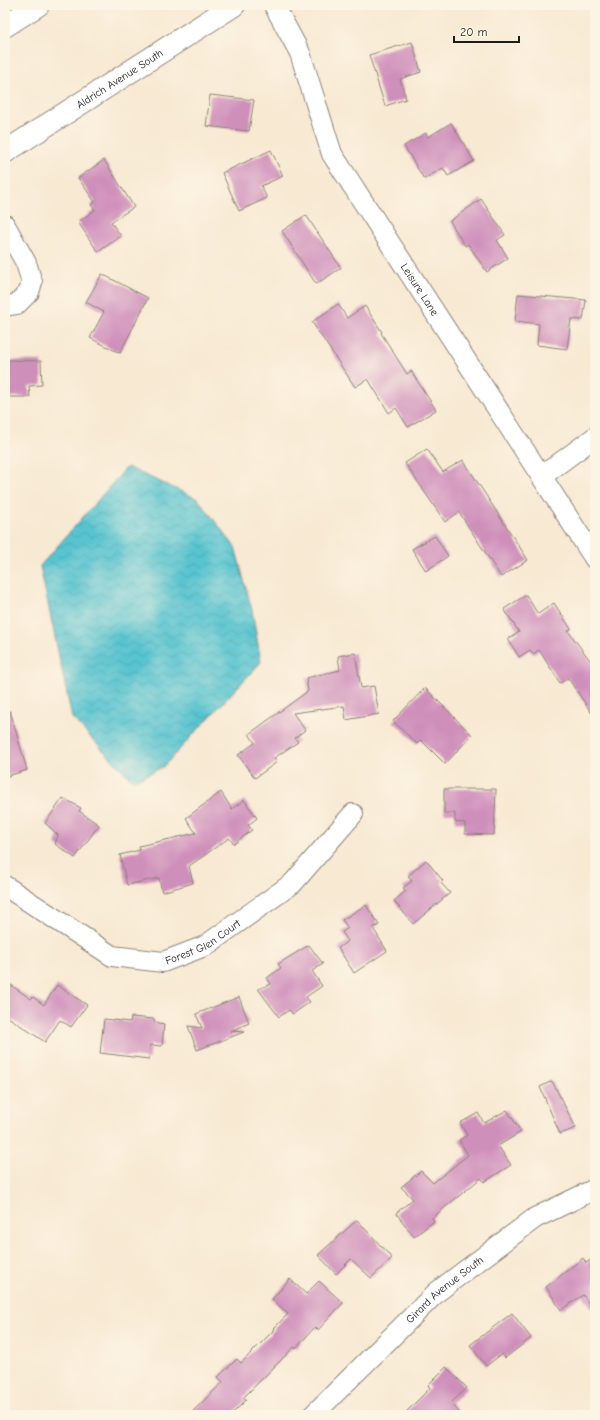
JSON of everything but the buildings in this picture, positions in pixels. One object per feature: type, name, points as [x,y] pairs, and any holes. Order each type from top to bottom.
[{"type":"main road","points":[[5,26],[38,5]]},
{"type":"main road","name":"Aldrich Avenue South","points":[[5,152],[234,5]]},
{"type":"street","name":"Leisure Lane","points":[[274,5],[300,53],[332,154],[595,559]]},
{"type":"street","points":[[5,225],[26,263],[32,282],[29,292],[17,304],[5,306]]},
{"type":"street","points":[[542,476],[595,437]]},
{"type":"street","name":"Forest Glen Court","points":[[5,886],[112,956],[163,962],[205,946],[293,883],[353,814]]},
{"type":"street","name":"Girard Avenue South","points":[[313,1415],[437,1292],[535,1218],[595,1189]]},
{"type":"water","points":[[127,467],[198,499],[235,547],[252,610],[261,662],[163,767],[133,781],[72,718],[40,566]]}]
